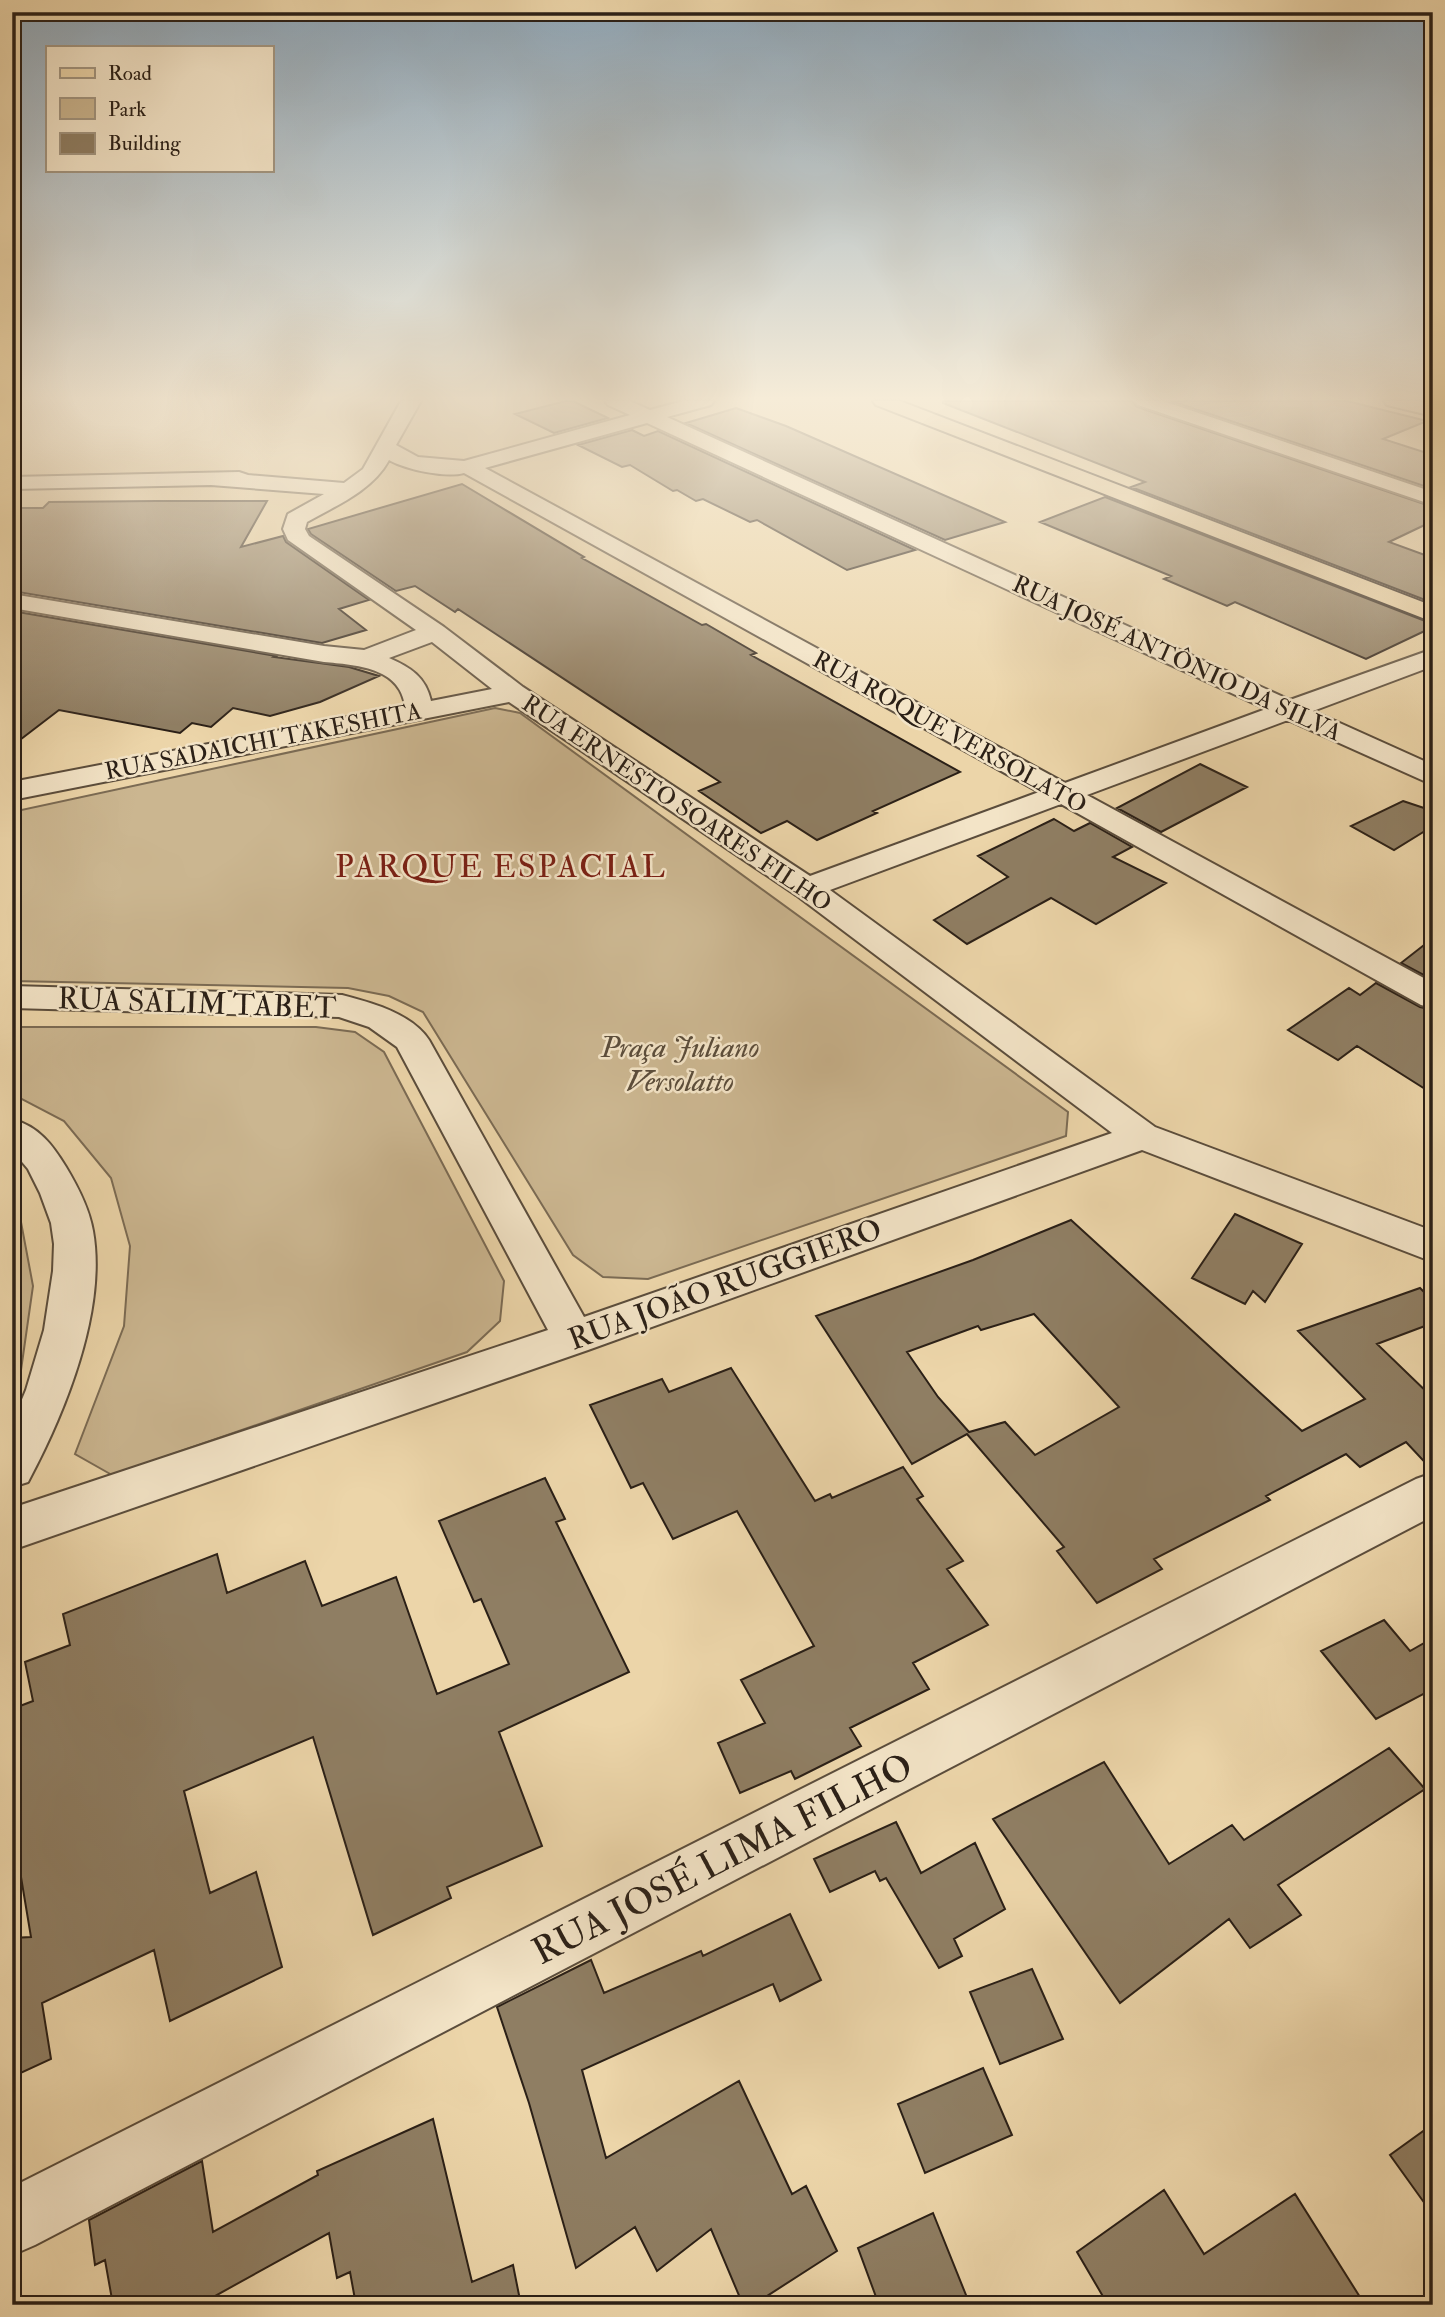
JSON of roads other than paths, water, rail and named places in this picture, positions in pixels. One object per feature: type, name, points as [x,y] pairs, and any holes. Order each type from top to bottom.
[{"type":"main road","points":[[1161,509],[1433,615]]},
{"type":"street","name":"RUA ERNESTO SOARES FILHO","points":[[318,509],[296,519],[295,534],[435,632],[514,692],[807,888],[1142,1136]]},
{"type":"street","name":"RUA ROQUE VERSOLATO","points":[[544,509],[1433,997]]},
{"type":"street","name":"RUA JOSÉ ANTÔNIO DA SILVA","points":[[852,509],[1433,776]]},
{"type":"street","points":[[12,601],[324,654],[366,658],[409,678],[418,695],[419,710]]},
{"type":"street","points":[[366,658],[435,632]]},
{"type":"street","points":[[807,888],[1433,657]]},
{"type":"street","name":"RUA SADAICHI TAKESHITA","points":[[12,790],[514,692]]},
{"type":"street","name":"RUA SALIM TABET","points":[[12,997],[341,1006],[381,1019],[411,1040],[558,1306],[573,1338]]},
{"type":"street","points":[[12,1132],[28,1140],[59,1188],[74,1242],[68,1323],[31,1437],[12,1468]]},
{"type":"street","points":[[1142,1136],[1433,1247]]},
{"type":"street","name":"RUA JOÃO RUGGIERO","points":[[12,1529],[573,1338],[1142,1136]]},
{"type":"street","name":"RUA JOSÉ LIMA FILHO","points":[[12,2222],[1433,1493]]},
{"type":"district","name":"PARQUE ESPACIAL","points":[[501,866]]},
{"type":"park label","name":"Praça Juliano Versolatto","points":[[680,1064]]}]
